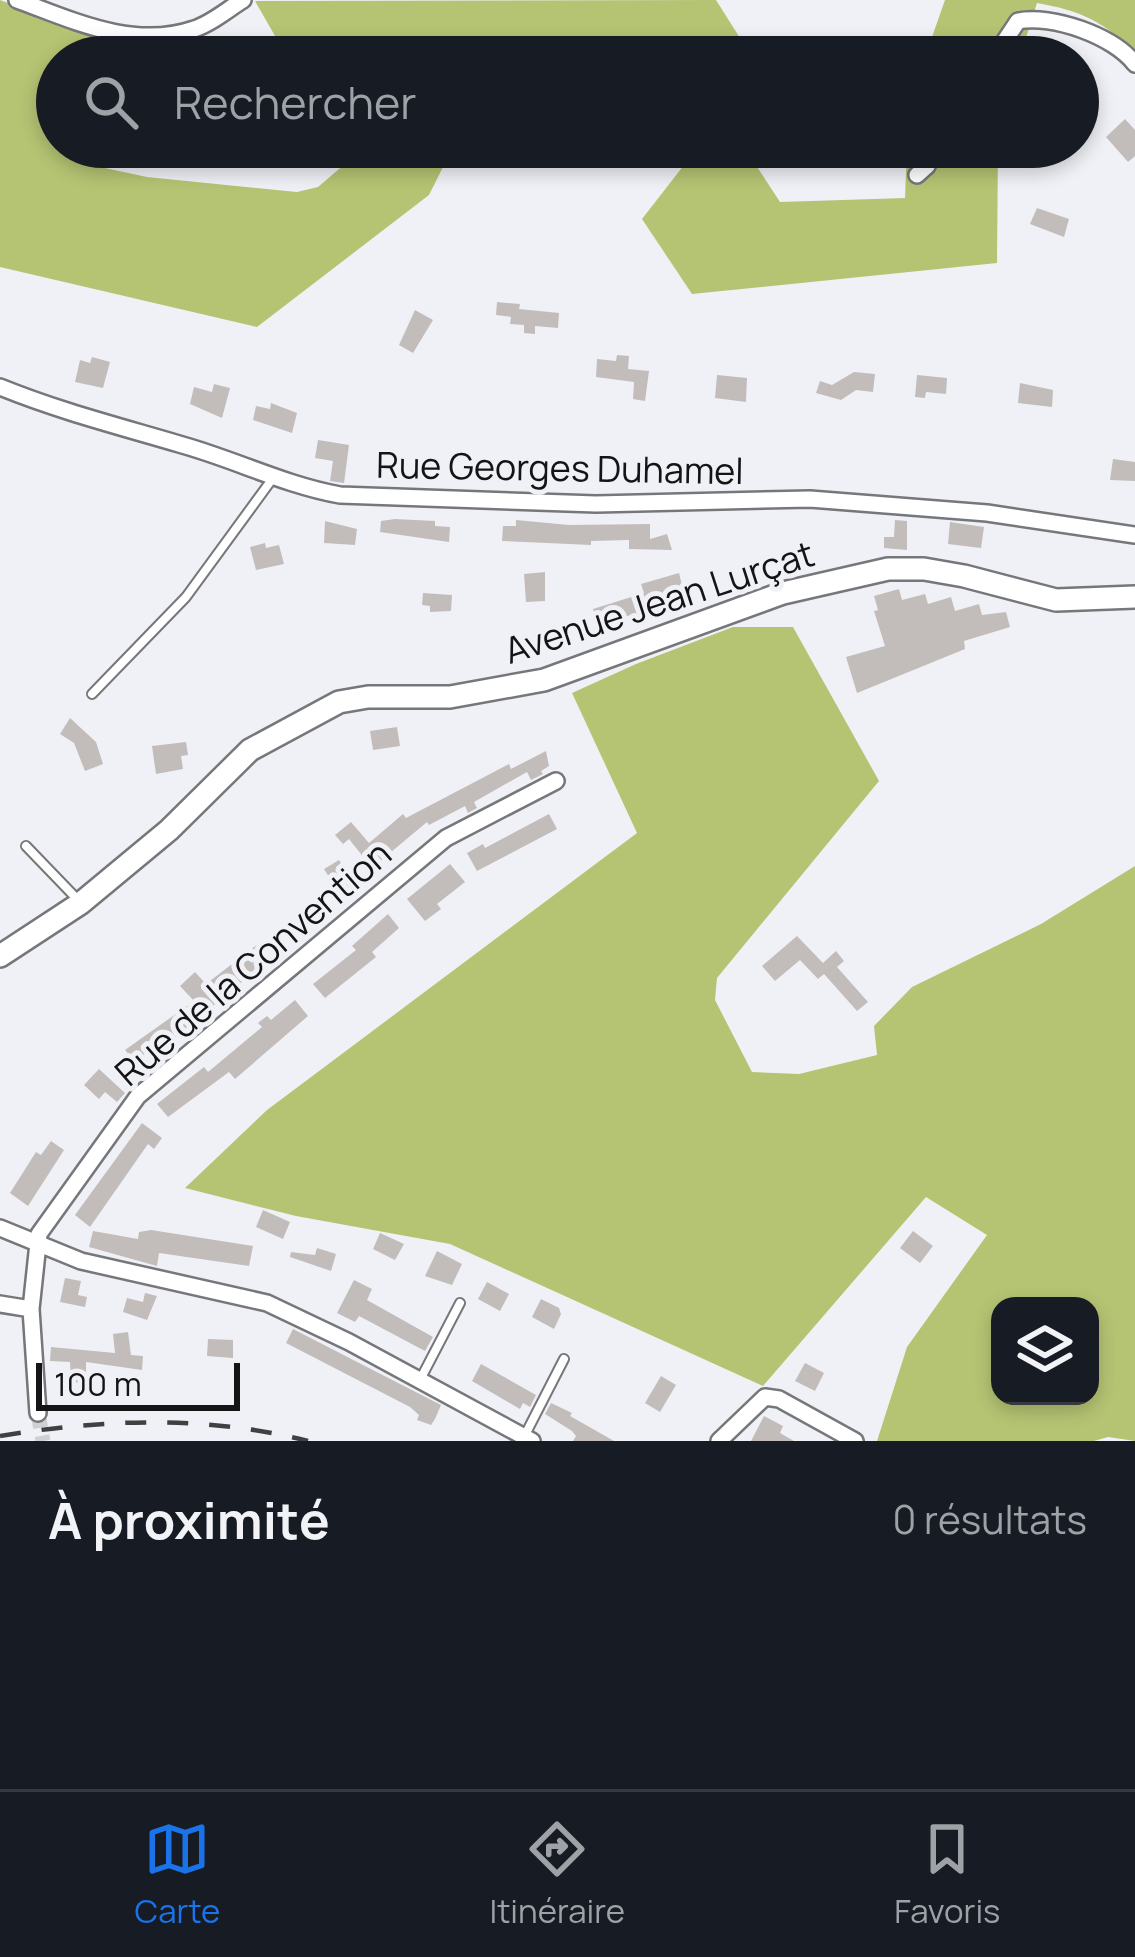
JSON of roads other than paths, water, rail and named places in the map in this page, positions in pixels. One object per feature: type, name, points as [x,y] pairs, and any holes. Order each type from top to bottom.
[{"type":"main road","name":"Avenue Jean Lurçat","points":[[0,956],[81,903],[169,830],[250,750],[339,702],[368,697],[450,697],[544,680],[783,593],[888,569],[964,575],[1056,600],[1135,597]]},
{"type":"street","points":[[16,0],[107,33],[153,35],[194,29],[243,0]]},
{"type":"street","points":[[1008,36],[1018,21],[1034,17],[1093,36]]},
{"type":"street","points":[[1099,39],[1135,64]]},
{"type":"street","points":[[916,175],[925,168]]},
{"type":"street","name":"Rue Georges Duhamel","points":[[0,387],[64,413],[340,495],[484,502],[810,499],[987,513],[1135,535]]},
{"type":"street","name":"Rue de la Convention","points":[[39,1243],[39,1234],[78,1175],[138,1096],[446,838],[556,781]]},
{"type":"street","points":[[0,1228],[81,1261],[267,1303],[421,1379],[528,1439]]},
{"type":"street","points":[[38,1413],[31,1309],[39,1243]]},
{"type":"street","points":[[0,1304],[31,1309]]},
{"type":"street","points":[[718,1441],[765,1397],[779,1399],[855,1441]]},
{"type":"lane","points":[[92,694],[187,597],[273,478]]},
{"type":"lane","points":[[26,846],[81,903]]},
{"type":"lane","points":[[421,1379],[460,1303]]},
{"type":"lane","points":[[528,1439],[565,1359]]},
{"type":"tunnel","points":[[38,1413],[43,1441]]},
{"type":"railway","points":[[0,1436],[154,1422],[231,1427],[308,1441]]}]
